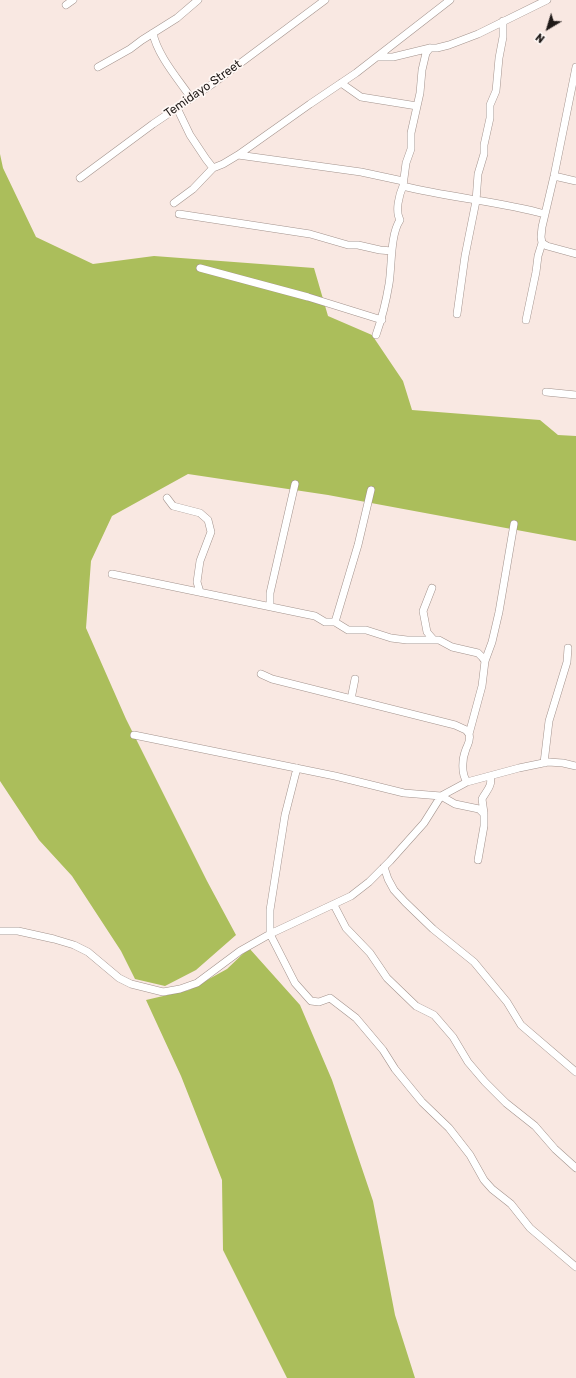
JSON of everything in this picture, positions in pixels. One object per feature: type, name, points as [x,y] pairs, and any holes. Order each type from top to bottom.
[{"type":"street","points":[[66,5],[73,0]]},
{"type":"street","points":[[98,67],[130,50],[142,40],[177,18],[198,0]]},
{"type":"street","name":"Temidayo Street","points":[[80,178],[153,124],[262,48],[325,0]]},
{"type":"street","points":[[174,203],[193,190],[214,168],[238,155],[378,57],[450,0]]},
{"type":"street","points":[[378,57],[393,57],[449,45],[478,34],[547,0]]},
{"type":"street","points":[[457,314],[465,256],[476,201],[478,174],[484,154],[484,145],[490,118],[490,105],[496,92],[499,58],[503,37],[503,21]]},
{"type":"street","points":[[154,33],[155,42],[160,51],[191,98]]},
{"type":"street","points":[[376,335],[385,308],[392,251],[396,228],[400,220],[398,216],[398,208],[411,149],[411,133],[426,53],[430,48]]},
{"type":"street","points":[[526,320],[538,256],[542,243],[541,237],[545,214],[572,104],[576,67]]},
{"type":"street","points":[[341,83],[361,96],[417,106]]},
{"type":"street","points":[[177,108],[190,135],[214,168]]},
{"type":"street","points":[[238,155],[361,172],[403,184],[476,201],[523,208],[545,214]]},
{"type":"street","points":[[554,176],[576,181]]},
{"type":"street","points":[[179,214],[310,234],[348,245],[358,245],[392,251]]},
{"type":"street","points":[[542,243],[547,246],[576,254]]},
{"type":"street","points":[[200,268],[308,297],[382,320]]},
{"type":"street","points":[[546,392],[576,395]]},
{"type":"street","points":[[270,606],[270,593],[295,484]]},
{"type":"street","points":[[335,622],[358,545],[371,490]]},
{"type":"street","points":[[167,498],[173,506],[200,513],[208,520],[211,532],[200,561],[197,582],[200,592]]},
{"type":"street","points":[[467,782],[463,774],[464,756],[469,742],[469,734],[482,686],[485,661],[492,642],[504,591],[505,571],[514,524]]},
{"type":"street","points":[[112,574],[310,615],[324,622],[335,622],[348,630],[366,630],[391,638],[417,641],[433,639],[445,642],[452,647],[478,654],[485,661]]},
{"type":"street","points":[[432,588],[423,611],[427,632],[433,639]]},
{"type":"street","points":[[544,763],[550,721],[567,662],[568,648]]},
{"type":"street","points":[[261,674],[272,679],[455,724],[466,730],[469,734]]},
{"type":"street","points":[[351,699],[355,679]]},
{"type":"street","points":[[134,735],[296,768],[404,793],[441,796],[455,804],[479,809],[484,814]]},
{"type":"street","points":[[0,931],[18,931],[74,945],[88,952],[119,978],[131,984],[163,992],[180,989],[197,983],[240,951],[270,934],[351,896],[369,882],[384,867],[424,822],[441,796],[467,782],[544,763],[563,763],[576,766]]},
{"type":"street","points":[[296,768],[285,815],[270,910],[270,934],[295,983],[311,1001],[319,1002],[330,998],[356,1018],[383,1050],[395,1069],[422,1102],[449,1128],[470,1155],[484,1180],[492,1190],[501,1195],[530,1228],[576,1267]]},
{"type":"street","points":[[478,860],[484,826],[482,799],[488,791],[491,780],[490,776]]},
{"type":"street","points":[[384,867],[394,890],[404,902],[433,929],[474,962],[507,1002],[521,1025],[576,1072]]},
{"type":"street","points":[[334,904],[346,928],[370,952],[387,978],[416,1006],[434,1015],[454,1037],[468,1062],[485,1082],[506,1103],[535,1126],[555,1149],[576,1168]]},
{"type":"green space","points":[[0,154],[3,168],[36,237],[93,264],[154,256],[314,268],[328,316],[372,335],[403,381],[412,410],[540,420],[558,435],[576,436],[576,541],[328,495],[188,474],[112,516],[91,561],[86,628],[126,719],[207,881],[236,935],[196,970],[165,986],[135,979],[121,951],[72,876],[39,840],[0,781]]},
{"type":"green space","points":[[249,948],[300,1005],[332,1080],[373,1201],[395,1315],[415,1378],[287,1378],[223,1250],[222,1180],[181,1076],[146,1000],[189,990],[227,969]]}]
